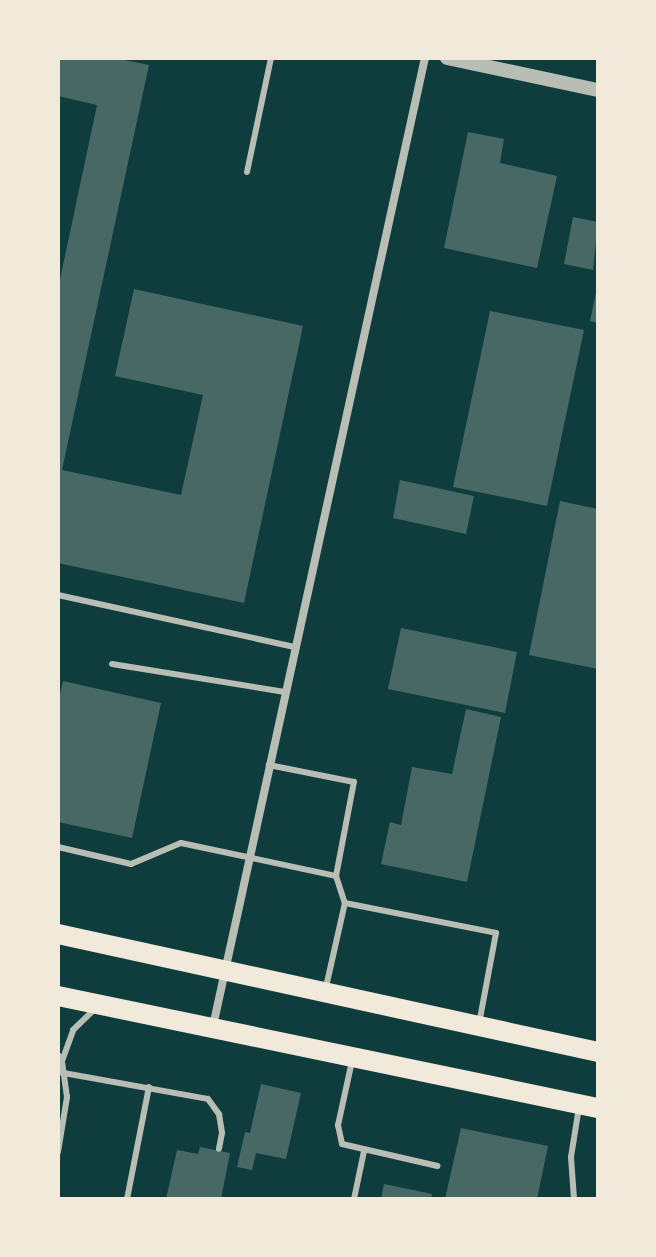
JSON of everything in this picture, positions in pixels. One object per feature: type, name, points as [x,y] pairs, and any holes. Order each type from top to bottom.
[{"type":"main road","points":[[58,934],[598,1052]]},
{"type":"main road","points":[[58,996],[589,1106]]},
{"type":"street","points":[[212,1028],[425,58]]},
{"type":"street","points":[[447,58],[598,90]]},
{"type":"lane","points":[[247,172],[271,58]]},
{"type":"lane","points":[[58,595],[294,647]]},
{"type":"lane","points":[[112,664],[285,692]]},
{"type":"lane","points":[[269,765],[354,782],[336,876],[345,903],[325,991]]},
{"type":"lane","points":[[58,847],[131,864],[181,843],[336,876]]},
{"type":"lane","points":[[345,903],[496,933],[478,1028]]},
{"type":"lane","points":[[58,1152],[67,1097],[60,1058],[73,1030],[99,1004]]},
{"type":"lane","points":[[353,1058],[338,1125],[342,1144],[437,1166]]},
{"type":"lane","points":[[60,1071],[208,1099],[219,1114],[222,1133],[219,1149]]},
{"type":"lane","points":[[127,1199],[149,1087]]},
{"type":"lane","points":[[574,1199],[571,1157],[589,1106]]},
{"type":"lane","points":[[354,1199],[364,1151]]},
{"type":"building","points":[[58,58],[115,58],[149,65],[62,470],[181,495],[203,395],[115,376],[134,289],[303,326],[244,603],[58,563],[58,289],[97,105],[58,96]]},
{"type":"building","points":[[468,132],[504,139],[500,163],[557,176],[537,268],[444,248]]},
{"type":"building","points":[[573,217],[598,222],[593,270],[564,264]]},
{"type":"building","points":[[598,288],[598,323],[590,321]]},
{"type":"building","points":[[490,311],[584,330],[547,506],[453,487]]},
{"type":"building","points":[[400,480],[474,496],[466,534],[393,518]]},
{"type":"building","points":[[560,501],[598,509],[598,669],[529,655]]},
{"type":"building","points":[[401,628],[517,652],[505,713],[388,689]]},
{"type":"building","points":[[63,681],[161,703],[132,838],[58,822],[58,704]]},
{"type":"building","points":[[466,709],[501,717],[467,882],[381,864],[390,822],[401,825],[412,767],[452,774]]},
{"type":"building","points":[[261,1084],[301,1093],[286,1159],[256,1153],[252,1170],[237,1167],[245,1132],[250,1133]]},
{"type":"building","points":[[461,1128],[548,1146],[537,1199],[445,1199]]},
{"type":"building","points":[[200,1147],[230,1153],[221,1199],[166,1199],[177,1150],[198,1154]]},
{"type":"building","points":[[384,1184],[432,1194],[431,1199],[381,1199]]}]
